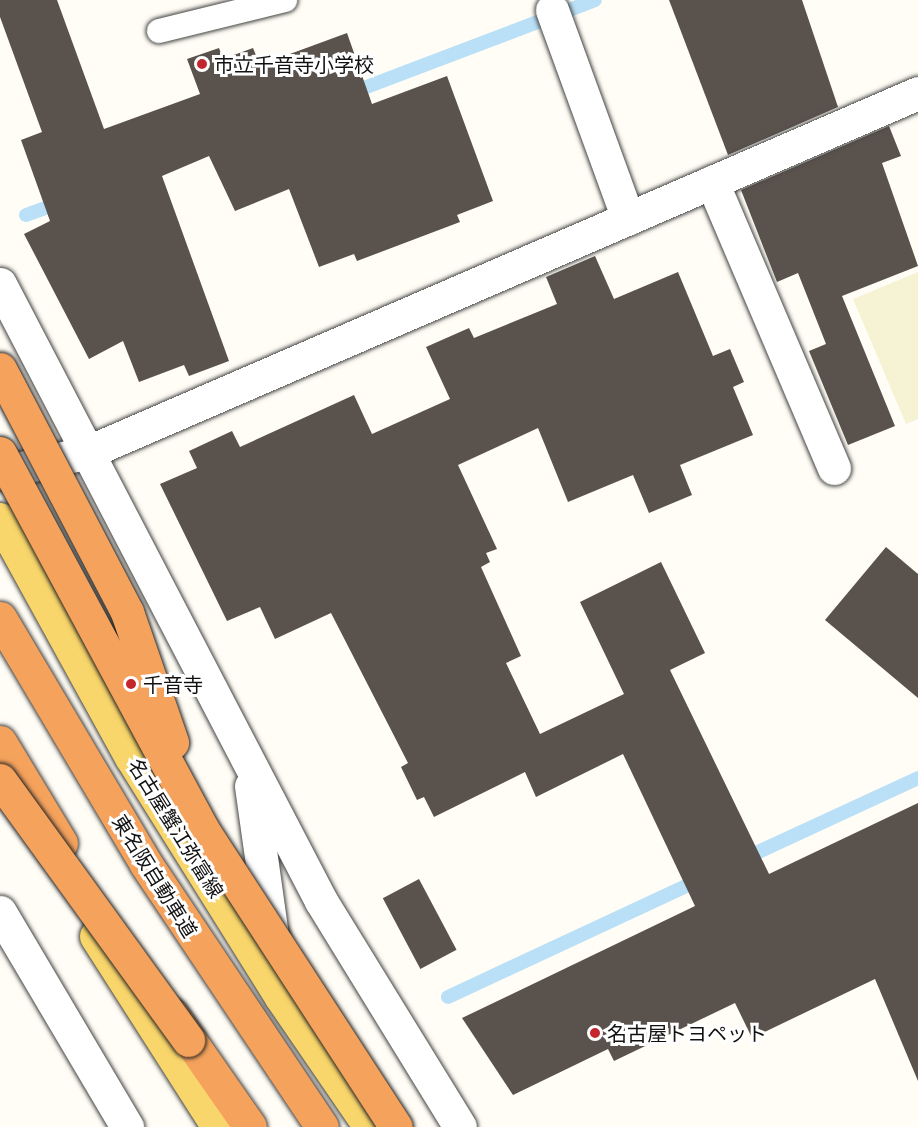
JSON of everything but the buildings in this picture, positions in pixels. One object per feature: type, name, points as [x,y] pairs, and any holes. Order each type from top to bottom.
[{"type":"highway","points":[[0,369],[127,612],[203,830]]},
{"type":"highway","points":[[0,453],[203,830],[396,1127]]},
{"type":"highway","name":"東名阪自動車道","points":[[0,618],[146,864],[322,1127]]},
{"type":"highway","points":[[0,742],[188,1040]]},
{"type":"highway","points":[[0,778],[250,1127]]},
{"type":"main road","name":"名古屋蟹江弥富線","points":[[0,519],[131,757],[280,997],[370,1127]]},
{"type":"main road","points":[[0,778],[218,1127]]},
{"type":"street","points":[[552,11],[628,219]]},
{"type":"street","points":[[0,473],[88,452],[918,93]]},
{"type":"street","points":[[712,182],[834,468]]},
{"type":"street","points":[[0,284],[248,764],[374,993],[460,1127]]},
{"type":"street","points":[[248,764],[280,997]]},
{"type":"street","points":[[0,912],[127,1127]]},
{"type":"lane","points":[[159,31],[285,0]]},
{"type":"shaded area","points":[[918,272],[918,419],[906,424],[853,299]]},
{"type":"waterway","points":[[348,94],[595,0]]},
{"type":"waterway","points":[[26,215],[61,202]]},
{"type":"waterway","points":[[743,859],[918,778]]},
{"type":"waterway","points":[[448,997],[701,879]]},
{"type":"place","name":"市立千音寺小学校","points":[[202,64]]},
{"type":"place","name":"千音寺","points":[[131,684]]},
{"type":"place","name":"名古屋トヨペット","points":[[595,1033]]}]
